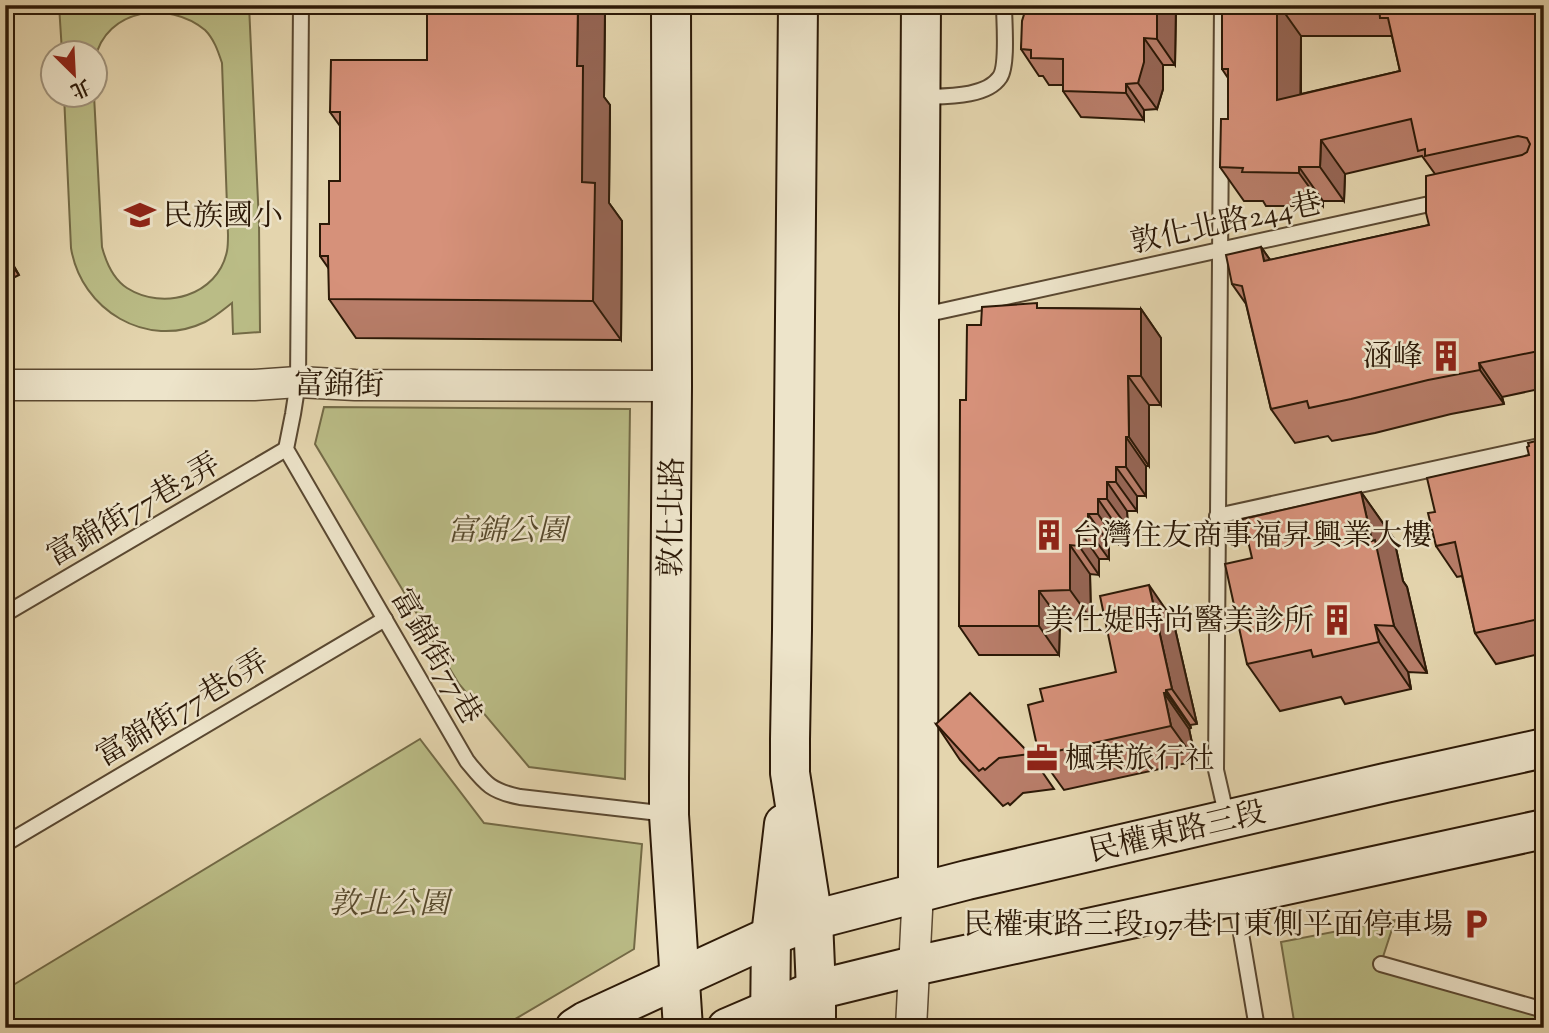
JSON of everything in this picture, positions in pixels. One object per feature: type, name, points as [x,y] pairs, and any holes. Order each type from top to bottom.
[{"type":"main road","name":"敦化北路","points":[[671,5],[669,815],[683,1028]]},
{"type":"main road","points":[[770,1019],[771,936],[790,773],[799,5]]},
{"type":"main road","points":[[918,891],[921,5]]},
{"type":"main road","name":"民權東路三段","points":[[575,1028],[771,936],[813,920],[918,891],[1544,748]]},
{"type":"main road","points":[[790,773],[813,920],[816,1028]]},
{"type":"main road","points":[[727,1028],[770,1019],[816,990],[914,966],[1544,829]]},
{"type":"street","name":"富錦街","points":[[5,385],[254,385],[298,382],[355,385],[672,386]]},
{"type":"street","points":[[911,1028],[918,891]]},
{"type":"lane","points":[[286,449],[298,382],[301,5]]},
{"type":"lane","points":[[920,97],[956,96],[985,89],[1000,76],[1005,59],[1004,5]]},
{"type":"lane","points":[[1222,5],[1216,770],[1227,820]]},
{"type":"lane","name":"敦化北路244巷","points":[[919,316],[1452,200]]},
{"type":"lane","points":[[1217,516],[1544,445]]},
{"type":"lane","name":"富錦街77巷2弄","points":[[5,614],[286,449]]},
{"type":"lane","name":"富錦街77巷","points":[[286,449],[467,761],[484,781],[500,793],[520,797],[669,815]]},
{"type":"lane","name":"富錦街77巷6弄","points":[[5,844],[385,618]]},
{"type":"lane","points":[[1235,897],[1257,1028]]},
{"type":"lane","points":[[1381,964],[1544,1010]]},
{"type":"green space","points":[[59,5],[249,5],[259,223],[260,332],[233,334],[232,303],[209,320],[183,329],[161,331],[120,319],[102,306],[88,290],[77,270],[71,248],[65,108],[95,108],[102,247],[118,280],[141,295],[172,298],[201,289],[213,279],[222,266],[228,235],[222,63],[213,41],[205,30],[190,21],[157,13],[141,14],[125,20],[104,38],[61,38]]},
{"type":"green space","name":"富錦公園","points":[[324,407],[630,409],[625,779],[529,767],[459,684],[315,444]]},
{"type":"green space","name":"敦北公園","points":[[420,739],[484,823],[642,844],[634,949],[500,1028],[5,1028],[5,990]]},
{"type":"green space","points":[[1395,920],[1381,963],[1544,1010],[1544,1028],[1317,1028],[1294,1021],[1281,942]]},
{"type":"building","points":[[427,5],[578,5],[577,66],[583,66],[582,182],[595,183],[593,301],[329,299],[328,256],[320,256],[320,224],[329,224],[329,181],[340,181],[340,112],[330,112],[331,60],[427,60]]},
{"type":"building","points":[[1027,5],[1157,5],[1157,39],[1144,38],[1144,62],[1138,83],[1126,84],[1126,93],[1063,91],[1063,59],[1031,58],[1031,50],[1021,49],[1022,21]]},
{"type":"building","points":[[1228,5],[1277,5],[1277,100],[1400,71],[1388,18],[1380,18],[1379,5],[1544,5],[1544,350],[1479,363],[1480,370],[1351,399],[1309,408],[1307,401],[1271,409],[1242,286],[1232,284],[1226,255],[1261,247],[1264,261],[1429,225],[1426,213],[1426,176],[1522,155],[1527,152],[1530,144],[1527,138],[1518,136],[1425,156],[1425,149],[1418,151],[1411,119],[1321,140],[1320,167],[1299,167],[1299,173],[1242,172],[1243,168],[1220,167],[1221,119],[1228,119],[1228,69],[1222,69],[1222,12],[1228,12]]},
{"type":"building","points":[[1037,303],[1037,308],[1141,309],[1141,376],[1128,376],[1129,437],[1126,437],[1126,467],[1116,467],[1116,482],[1107,482],[1107,499],[1098,499],[1098,514],[1088,514],[1088,530],[1079,530],[1079,546],[1070,545],[1070,590],[1039,591],[1039,626],[959,626],[960,400],[966,400],[967,325],[981,325],[982,307]]},
{"type":"building","points":[[1544,439],[1544,618],[1475,633],[1455,542],[1436,546],[1428,513],[1435,512],[1427,478],[1529,455],[1528,443]]},
{"type":"building","points":[[1361,492],[1372,541],[1375,540],[1394,626],[1375,625],[1379,642],[1313,657],[1311,650],[1247,664],[1225,564],[1252,558],[1243,519]]},
{"type":"building","points":[[1149,585],[1172,689],[1164,693],[1171,726],[1039,755],[1028,705],[1043,701],[1040,689],[1116,672],[1100,596]]},
{"type":"building","points":[[970,693],[1030,754],[999,758],[985,770],[983,768],[979,771],[936,724]]},
{"type":"place","name":"民族國小","points":[[140,215]]},
{"type":"place","name":"涵峰","points":[[1446,356]]},
{"type":"place","name":"台灣住友商事福昇興業大樓","points":[[1049,535]]},
{"type":"place","name":"美仕媞時尚醫美診所","points":[[1337,620]]},
{"type":"place","name":"楓葉旅行社","points":[[1042,758]]},
{"type":"place","name":"民權東路三段197巷口東側平面停車場","points":[[1476,924]]}]
